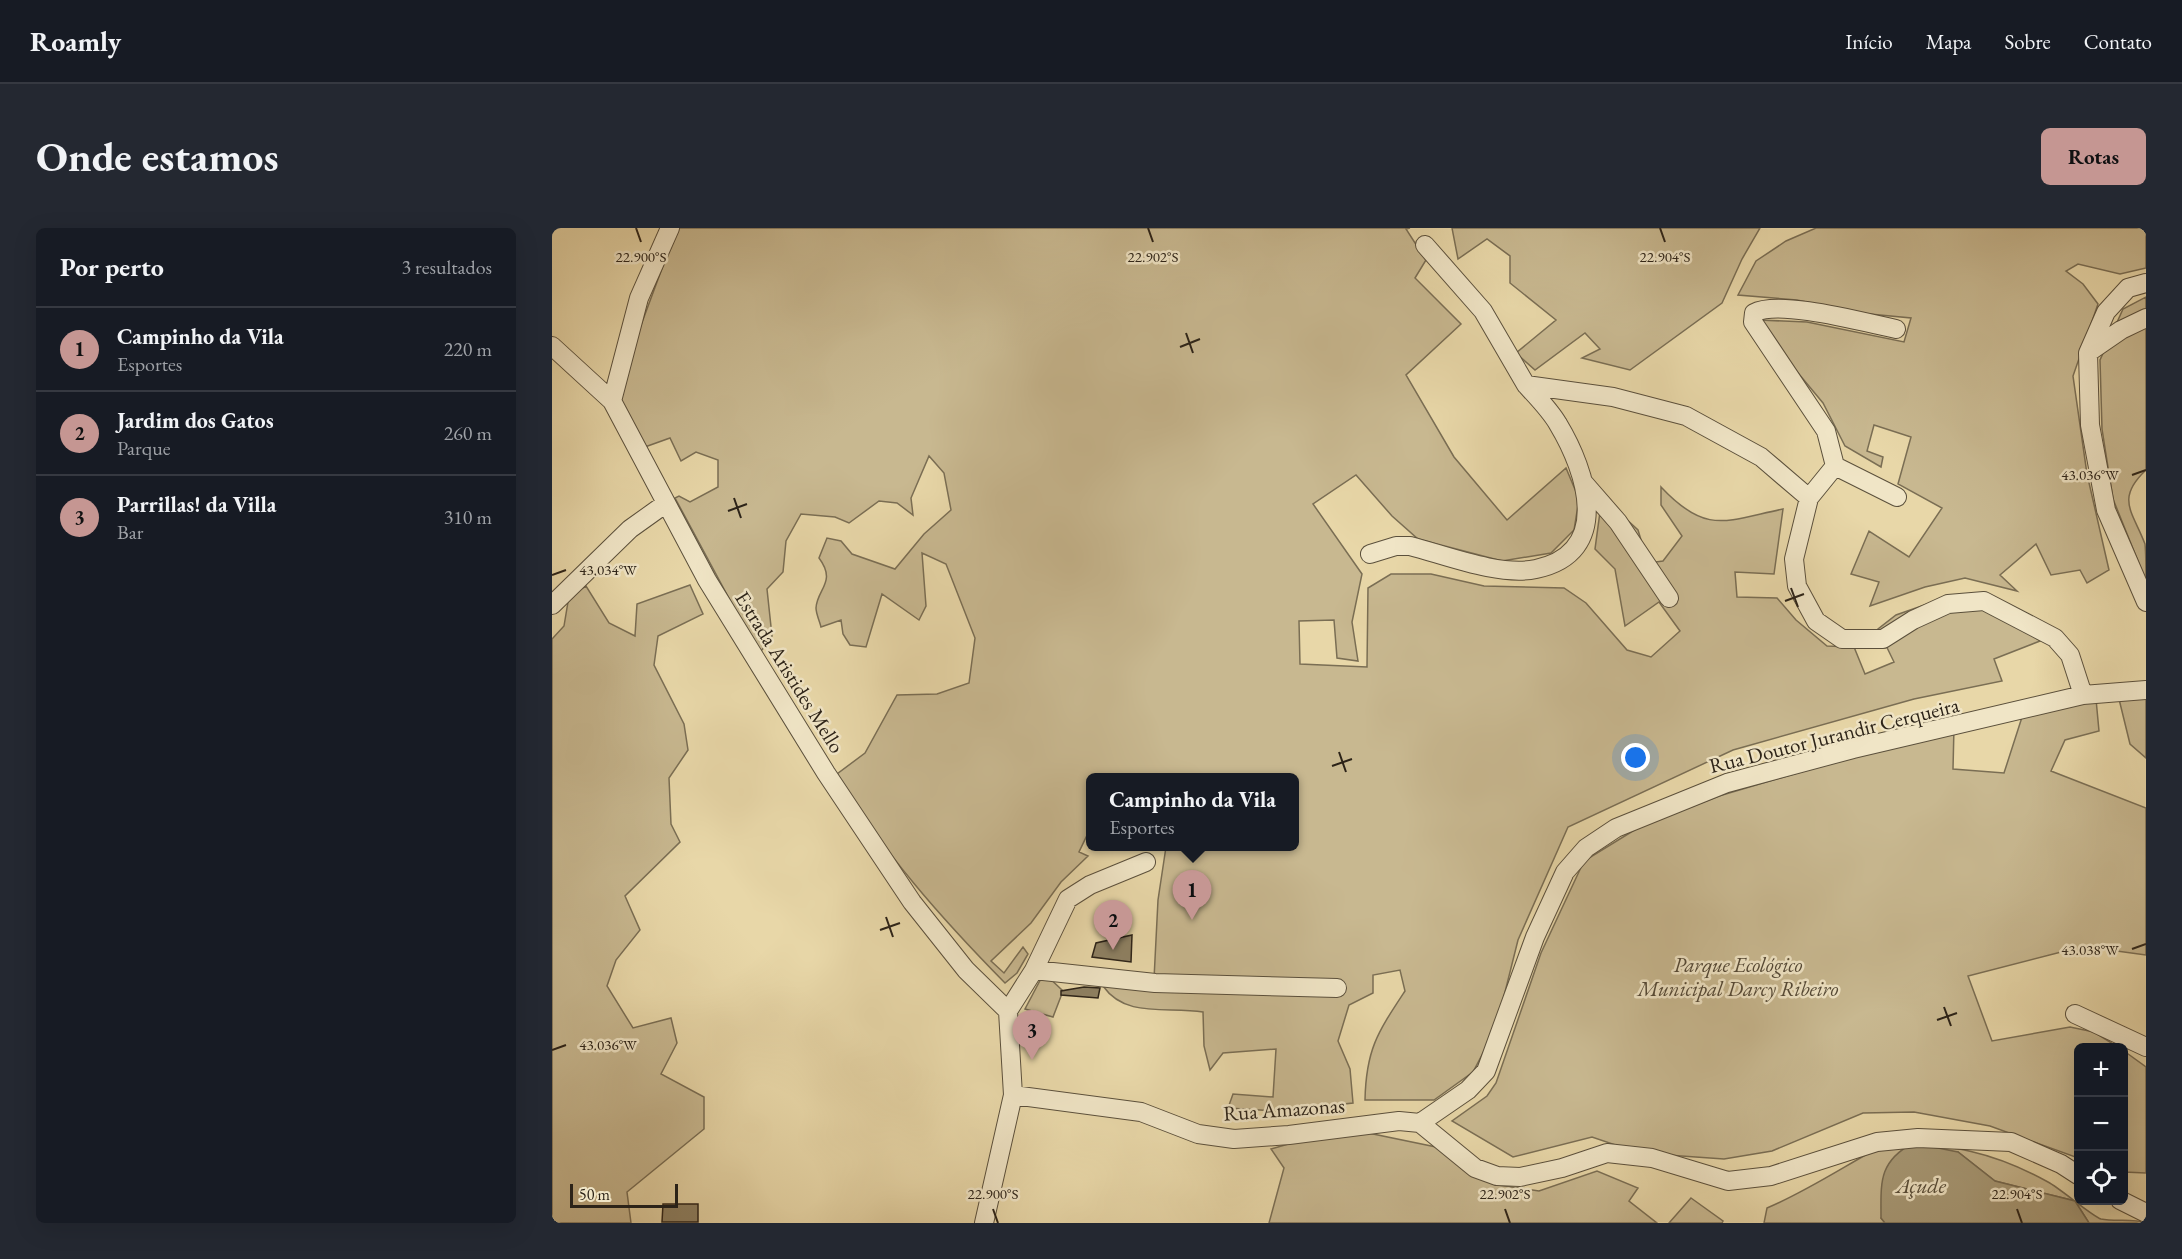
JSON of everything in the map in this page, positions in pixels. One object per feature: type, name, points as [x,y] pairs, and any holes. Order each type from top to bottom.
[{"type":"street","points":[[612,401],[639,298],[670,228]]},
{"type":"street","points":[[1370,554],[1396,546],[1410,546],[1498,568],[1534,570],[1556,563],[1581,542],[1588,513],[1584,483],[1573,451],[1557,421],[1526,385],[1484,311],[1425,245]]},
{"type":"street","points":[[2146,283],[2128,288],[2106,312],[2088,353],[2090,425],[2106,510],[2146,602]]},
{"type":"street","points":[[1896,330],[1808,311],[1765,308],[1754,313],[1753,322],[1826,430],[1835,466],[1897,497]]},
{"type":"street","points":[[2088,353],[2121,330],[2146,318]]},
{"type":"street","name":"Estrada Aristides Mello","points":[[552,346],[612,401],[707,580],[813,752],[912,902],[966,970],[1008,1011]]},
{"type":"street","points":[[1526,385],[1613,397],[1686,416],[1761,457],[1809,498]]},
{"type":"street","points":[[1835,466],[1809,498],[1794,559],[1797,586],[1816,621],[1842,639],[1883,639],[1912,620],[1948,604],[1984,602],[2055,638],[2070,655],[2083,695]]},
{"type":"street","points":[[1584,483],[1618,522],[1669,598]]},
{"type":"street","points":[[552,605],[630,529],[665,504]]},
{"type":"street","name":"Rua Doutor Jurandir Cerqueira","points":[[1420,1122],[1468,1090],[1486,1071],[1535,937],[1565,872],[1586,848],[1616,828],[1728,783],[1853,749],[2008,715],[2083,695],[2146,690]]},
{"type":"street","points":[[984,1223],[1012,1095],[1008,1011],[1034,970],[1068,899],[1090,885],[1146,862]]},
{"type":"street","points":[[1034,970],[1155,983],[1337,988]]},
{"type":"street","points":[[2075,1014],[2146,1047]]},
{"type":"street","name":"Rua Amazonas","points":[[1012,1095],[1141,1112],[1198,1134],[1234,1139],[1289,1135],[1399,1121],[1420,1122]]},
{"type":"street","points":[[1420,1122],[1475,1168],[1497,1176],[1520,1177],[1562,1168],[1607,1153],[1652,1158],[1728,1181],[1771,1176],[1877,1142],[1918,1138],[2011,1142],[2074,1172]]},
{"type":"street","points":[[2128,1204],[2146,1213]]},
{"type":"green space","points":[[677,228],[1410,228],[1406,229],[1426,260],[1415,278],[1461,324],[1406,375],[1454,457],[1507,520],[1566,468],[1579,499],[1574,530],[1551,553],[1502,561],[1418,539],[1392,516],[1356,475],[1313,504],[1362,574],[1352,622],[1358,661],[1337,658],[1334,620],[1299,621],[1300,664],[1367,667],[1368,588],[1391,574],[1431,574],[1484,586],[1564,588],[1586,603],[1627,650],[1651,657],[1680,631],[1659,602],[1625,626],[1615,569],[1595,549],[1602,497],[1638,530],[1648,563],[1663,561],[1682,536],[1661,505],[1661,487],[1677,502],[1704,518],[1731,520],[1783,509],[1774,574],[1735,572],[1737,597],[1777,598],[1796,620],[1827,646],[1854,647],[1865,674],[1894,662],[1878,629],[1896,615],[1933,602],[1971,606],[2001,614],[2040,641],[1994,659],[2002,681],[1914,699],[1733,750],[1568,827],[1518,940],[1496,1028],[1473,1072],[1434,1100],[1365,1100],[1368,1067],[1375,1042],[1405,991],[1400,970],[1373,975],[1373,993],[1349,1005],[1338,1041],[1350,1069],[1353,1103],[1278,1111],[1228,1108],[1233,1094],[1273,1097],[1276,1049],[1223,1053],[1210,1070],[1204,1046],[1203,1012],[1136,1007],[1112,996],[1103,986],[1154,979],[1158,900],[1165,851],[1299,851],[1299,773],[1086,773],[1086,837],[1079,852],[1088,856],[1061,882],[1031,923],[991,961],[1004,973],[1023,947],[1028,954],[1017,973],[1005,983],[914,884],[854,803],[837,774],[865,753],[897,695],[937,694],[969,683],[975,638],[946,564],[922,553],[926,606],[919,620],[882,594],[866,647],[850,645],[843,634],[841,620],[821,627],[816,610],[817,601],[826,579],[824,566],[819,558],[827,538],[841,541],[852,554],[895,569],[924,534],[951,510],[944,473],[929,456],[911,498],[913,515],[897,503],[879,501],[849,523],[835,517],[801,514],[786,541],[783,572],[767,589],[772,636],[759,654],[675,498],[679,496],[690,502],[718,487],[718,460],[696,452],[681,461],[670,438],[642,448],[619,398],[634,344]]},
{"type":"green space","points":[[1452,228],[1760,228],[1742,259],[1722,303],[1630,370],[1582,358],[1600,349],[1585,333],[1535,370],[1516,353],[1556,320],[1510,283],[1510,256],[1487,239],[1458,259]]},
{"type":"green space","points":[[1816,228],[2146,228],[2146,268],[2120,274],[2078,264],[2066,271],[2083,284],[2098,304],[2073,376],[2087,474],[2109,570],[2087,583],[2080,570],[2051,575],[2036,544],[2000,575],[2017,591],[1965,578],[1925,587],[1870,606],[1879,582],[1851,574],[1869,531],[1909,557],[1942,508],[1898,484],[1911,437],[1874,425],[1867,451],[1883,457],[1881,467],[1845,446],[1823,403],[1764,332],[1759,320],[1807,322],[1904,342],[1911,318],[1859,313],[1797,300],[1738,295],[1756,261],[1786,241]]},
{"type":"green space","points":[[2146,297],[2146,470],[2131,489],[2129,506],[2145,544],[2146,581],[2113,499],[2102,429],[2100,360],[2123,309]]},
{"type":"green space","points":[[690,585],[703,614],[658,636],[654,665],[684,724],[688,750],[669,778],[671,824],[680,842],[625,896],[640,930],[616,960],[607,986],[633,1028],[671,1018],[677,1043],[661,1074],[704,1097],[704,1129],[627,1192],[631,1223],[552,1223],[552,639],[564,626],[569,596],[586,586],[609,623],[635,636],[637,604]]},
{"type":"green space","points":[[2146,695],[2146,758],[2130,744],[2119,699]]},
{"type":"green space","name":"Parque Ecológico Municipal Darcy Ribeiro","points":[[2096,699],[2099,731],[2065,740],[2051,771],[2146,808],[2146,955],[2102,949],[2065,951],[1968,976],[1992,1041],[2070,1027],[2094,1032],[2112,1043],[2074,1043],[2074,1157],[1990,1126],[1914,1112],[1863,1113],[1772,1151],[1724,1159],[1639,1153],[1592,1137],[1513,1157],[1452,1121],[1487,1096],[1496,1083],[1541,953],[1584,861],[1641,826],[1719,796],[1954,727],[1953,769],[2004,773],[2024,711]]},
{"type":"green space","points":[[1044,973],[1063,991],[1053,1017],[1025,1009]]},
{"type":"green space","points":[[2128,1054],[2146,1067],[2146,1173],[2128,1172]]},
{"type":"green space","points":[[1344,1128],[1436,1147],[1498,1185],[1539,1191],[1597,1171],[1638,1188],[1629,1201],[1657,1223],[1269,1223],[1284,1168],[1271,1149]]},
{"type":"green space","points":[[1889,1142],[1933,1145],[1990,1157],[2048,1182],[2074,1201],[1995,1181],[1958,1152],[1881,1218],[1885,1223],[1764,1223],[1767,1208]]},
{"type":"green space","points":[[1691,1198],[1723,1221],[1722,1223],[1669,1223]]},
{"type":"green space","points":[[2078,1205],[2101,1219],[2146,1223],[2089,1223]]},
{"type":"water","name":"Açude","points":[[1913,1143],[1958,1152],[1995,1181],[2074,1201],[2074,1205],[2078,1205],[2089,1223],[1885,1223],[1881,1218],[1884,1174],[1893,1158]]},
{"type":"building","points":[[1132,935],[1131,962],[1092,957],[1096,943]]},
{"type":"building","points":[[1084,987],[1100,988],[1098,998],[1061,995],[1061,991]]},
{"type":"building","points":[[663,1204],[698,1204],[698,1222],[662,1222]]},
{"type":"place","name":"Campinho da Vila","points":[[1192,920]]},
{"type":"place","name":"Jardim dos Gatos","points":[[1113,950]]},
{"type":"place","name":"Parrillas! da Villa","points":[[1032,1060]]}]
